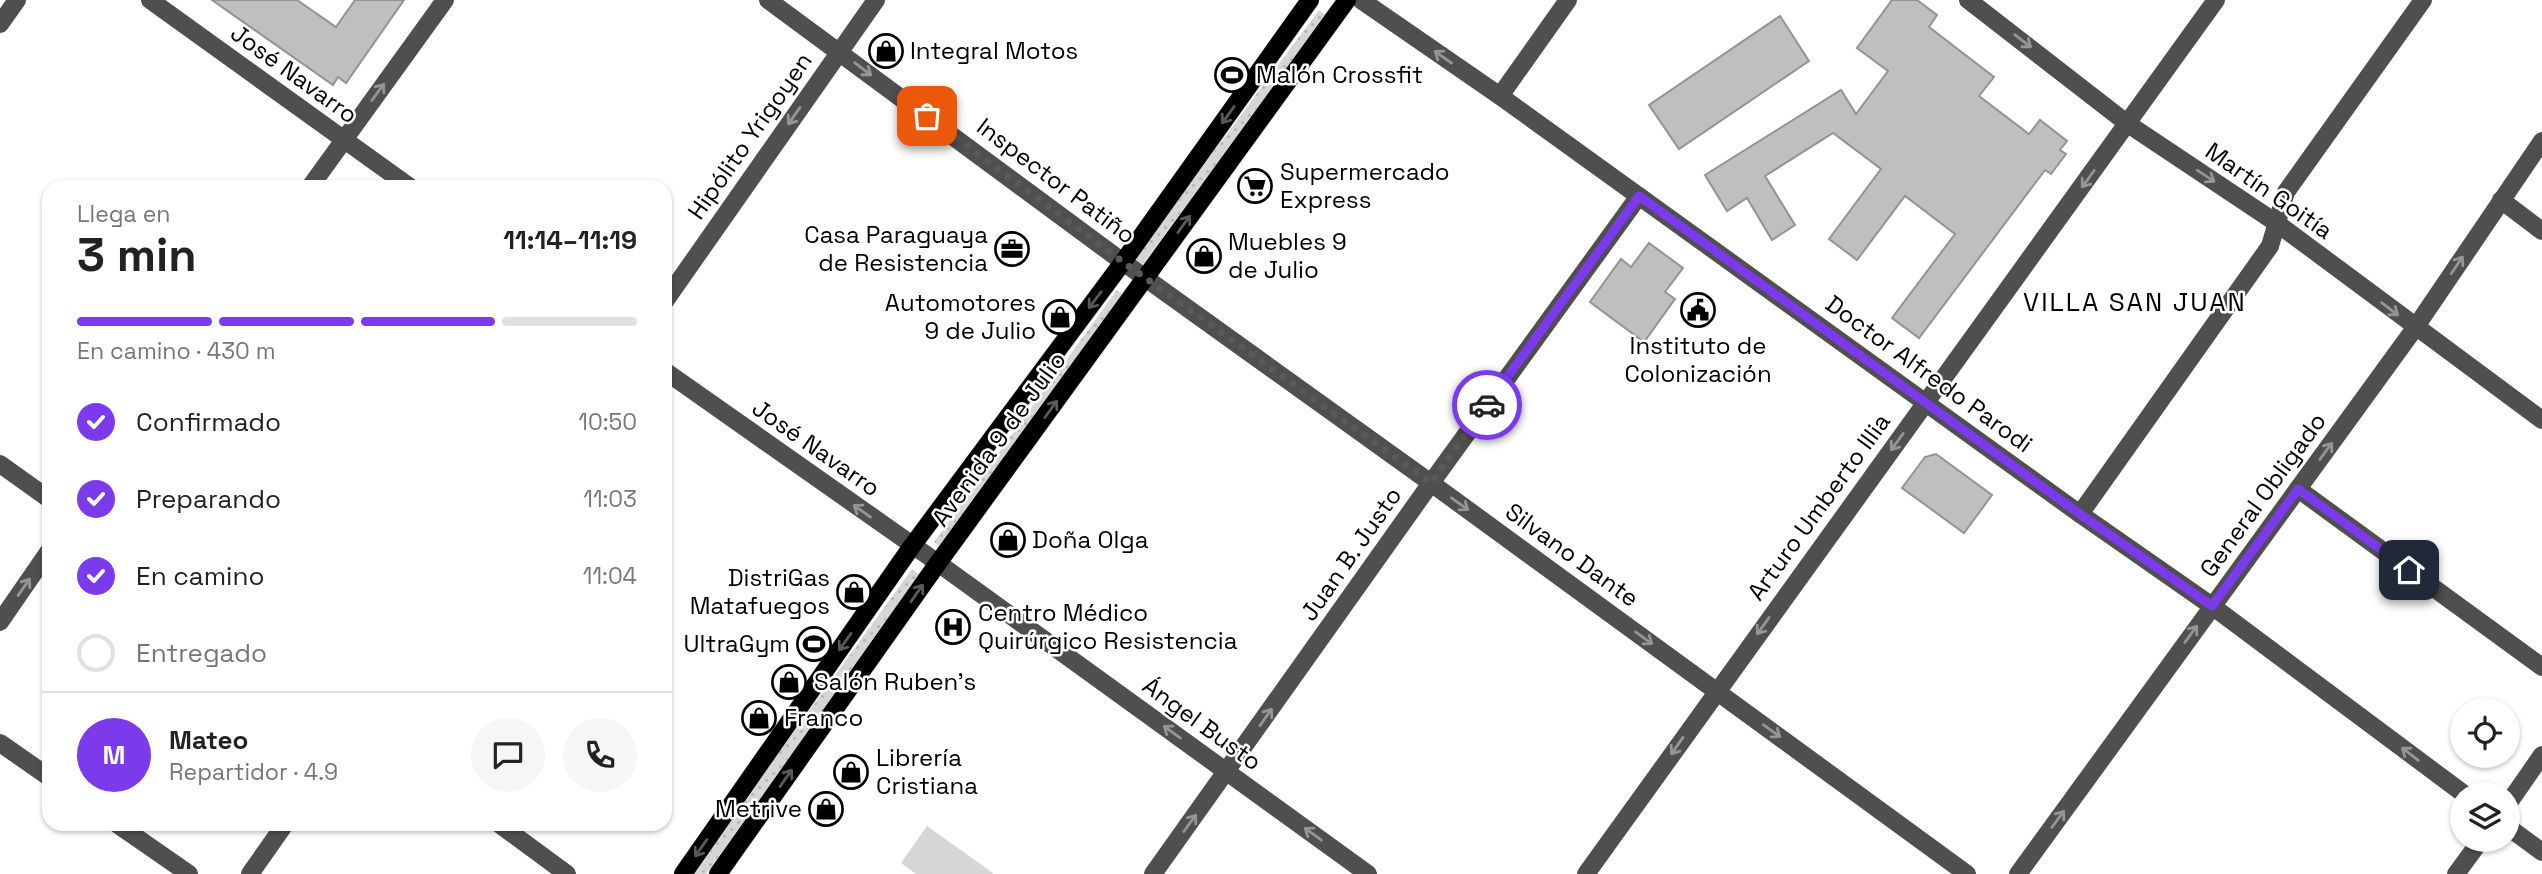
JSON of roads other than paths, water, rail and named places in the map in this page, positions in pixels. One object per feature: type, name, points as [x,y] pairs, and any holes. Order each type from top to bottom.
[{"type":"main road","name":"Avenida 9 de Julio","points":[[683,874],[912,546],[1123,262],[1310,0]]},
{"type":"main road","name":"Avenida 9 de Julio","points":[[718,874],[938,564],[1347,0]]},
{"type":"street","points":[[0,24],[17,0]]},
{"type":"street","name":"José Navarro","points":[[150,0],[400,180]]},
{"type":"street","points":[[315,180],[445,0]]},
{"type":"street","name":"Inspector Patiño","points":[[768,0],[1146,277]]},
{"type":"street","name":"Hipólito Yrigoyen","points":[[672,291],[876,0]]},
{"type":"street","name":"Doctor Alfredo Parodi","points":[[1361,0],[1500,96],[2212,606],[2450,784]]},
{"type":"street","points":[[1500,96],[1568,0]]},
{"type":"street","name":"Arturo Umberto Illia","points":[[1586,874],[2216,0]]},
{"type":"street","points":[[2080,514],[2270,246],[2286,192],[2423,0]]},
{"type":"street","name":"Martín Goitía","points":[[1979,3],[2128,124],[2278,224],[2542,420]]},
{"type":"street","name":"General Obligado","points":[[2018,874],[2415,328],[2542,141]]},
{"type":"street","name":"Juan B. Justo","points":[[1153,874],[1639,196]]},
{"type":"street","points":[[2501,201],[2542,231]]},
{"type":"street","name":"Silvano Dante","points":[[1146,277],[1966,874]]},
{"type":"street","name":"José Navarro","points":[[672,376],[938,564]]},
{"type":"street","points":[[0,464],[42,494]]},
{"type":"street","points":[[2298,489],[2542,667]]},
{"type":"street","points":[[0,622],[42,561]]},
{"type":"street","name":"Ángel Busto","points":[[938,564],[1368,874]]},
{"type":"street","points":[[0,743],[42,772]]},
{"type":"street","points":[[2520,787],[2542,755]]},
{"type":"street","points":[[127,831],[189,874]]},
{"type":"street","points":[[250,874],[280,831]]},
{"type":"street","points":[[509,831],[567,874]]},
{"type":"street","points":[[2520,836],[2542,852]]},
{"type":"street","points":[[2456,874],[2472,852]]},
{"type":"place","name":"Integral Motos","points":[[886,51]]},
{"type":"place","name":"Malón Crossfit","points":[[1232,75]]},
{"type":"place","name":"Supermercado Express","points":[[1255,186]]},
{"type":"place","name":"Casa Paraguaya de Resistencia","points":[[1012,249]]},
{"type":"place","name":"Muebles 9 de Julio","points":[[1204,256]]},
{"type":"place","name":"Instituto de Colonización","points":[[1698,310]]},
{"type":"place","name":"Automotores 9 de Julio","points":[[1060,317]]},
{"type":"place","name":"Doña Olga","points":[[1008,540]]},
{"type":"place","name":"DistriGas Matafuegos","points":[[854,592]]},
{"type":"place","name":"Centro Médico Quirúrgico Resistencia","points":[[953,627]]},
{"type":"place","name":"UltraGym","points":[[814,644]]},
{"type":"place","name":"Salón Ruben's","points":[[789,682]]},
{"type":"place","name":"Franco","points":[[759,718]]},
{"type":"place","name":"Librería Cristiana","points":[[851,772]]},
{"type":"place","name":"Metrive","points":[[826,809]]},
{"type":"district","name":"VILLA SAN JUAN","points":[[2135,302]]}]
